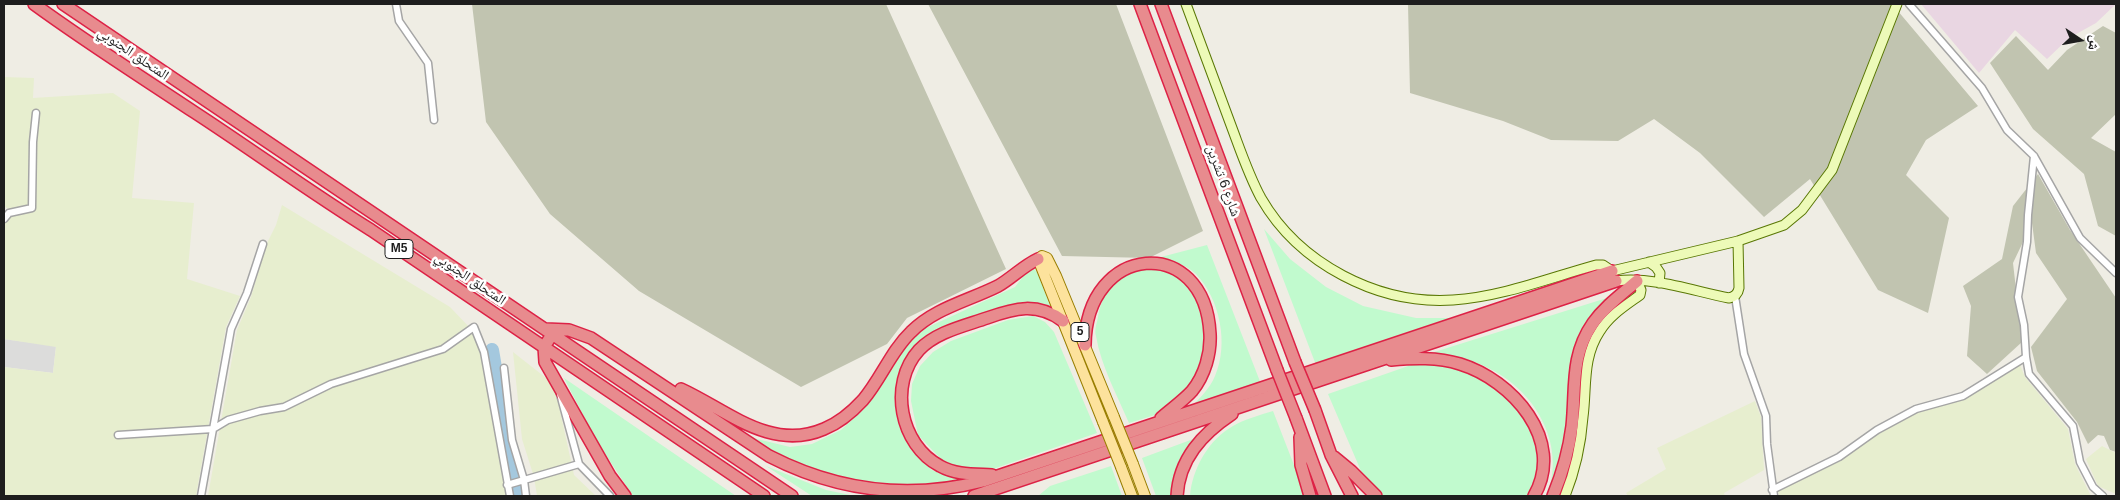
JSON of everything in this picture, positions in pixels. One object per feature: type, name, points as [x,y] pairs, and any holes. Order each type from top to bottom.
[{"type":"highway","name":"المتحلق الجنوبي","points":[[34,4],[764,496]]},
{"type":"highway","name":"المتحلق الجنوبي","points":[[63,4],[792,496]]},
{"type":"highway","name":"شارع 6 تشرين","points":[[1140,4],[1325,496]]},
{"type":"highway","name":"شارع 6 تشرين","points":[[1161,4],[1331,455],[1352,496]]},
{"type":"highway","points":[[659,381],[691,394],[763,432],[787,437],[813,434],[850,414],[864,399],[897,347],[919,325],[938,312],[999,286],[1028,264],[1038,259]]},
{"type":"highway","points":[[1085,345],[1088,318],[1098,294],[1115,274],[1128,266],[1157,262],[1171,266],[1193,285],[1202,298],[1210,325],[1206,366],[1193,390],[1155,422]]},
{"type":"highway","points":[[974,496],[1245,406],[1614,276]]},
{"type":"highway","points":[[625,496],[610,476],[545,362],[544,348],[549,331],[569,330],[592,338],[769,456],[796,469],[832,482],[876,491],[916,493],[958,488],[1457,324],[1614,276]]},
{"type":"highway","points":[[1553,496],[1569,440],[1573,413],[1575,369],[1580,348],[1598,316],[1637,281]]},
{"type":"highway","points":[[999,475],[953,472],[933,462],[917,447],[906,427],[901,405],[902,389],[907,368],[920,350],[939,335],[1012,309],[1035,308],[1050,313],[1063,322]]},
{"type":"highway","points":[[1360,366],[1408,358],[1442,360],[1477,371],[1500,385],[1519,402],[1528,414],[1541,443],[1544,467],[1542,479],[1534,496]]},
{"type":"highway","points":[[1177,496],[1180,476],[1185,463],[1199,440],[1220,422],[1245,406]]},
{"type":"highway","points":[[1300,430],[1300,457],[1310,496]]},
{"type":"highway","points":[[1331,455],[1351,471],[1376,496]]},
{"type":"main road","name":"5","points":[[1132,496],[1038,259],[1045,256],[1049,261],[1085,345],[1146,496]]},
{"type":"street","points":[[396,4],[399,21],[428,63],[434,120]]},
{"type":"street","points":[[1186,4],[1249,173],[1262,199],[1288,233],[1335,271],[1371,288],[1390,294],[1410,299],[1439,301],[1468,299],[1496,293],[1596,265],[1603,265],[1614,276],[1659,283],[1728,298],[1735,296]]},
{"type":"street","points":[[1614,276],[1649,262],[1738,241],[1784,225],[1802,210],[1820,189],[1832,170],[1897,4]]},
{"type":"street","points":[[1909,4],[1982,88],[2007,130],[2034,156],[2080,238],[2116,273]]},
{"type":"street","points":[[5,214],[32,208],[33,142],[36,113]]},
{"type":"street","points":[[2034,156],[2027,242],[2018,297],[2024,325],[2029,374],[2073,426],[2080,462],[2093,487],[2103,496]]},
{"type":"street","points":[[1738,241],[1740,288],[1735,296],[1744,354],[1766,416],[1767,444],[1773,493],[1839,457],[1877,430],[1916,409],[1963,396],[2026,356]]},
{"type":"street","points":[[201,496],[232,329],[247,293],[262,244]]},
{"type":"street","points":[[1649,262],[1660,273],[1659,283]]},
{"type":"street","points":[[1565,496],[1579,447],[1586,371],[1590,350],[1606,322],[1640,295],[1641,290],[1637,281]]},
{"type":"street","points":[[118,436],[213,430],[228,420],[260,411],[284,407],[347,378],[443,350],[474,328],[484,352],[510,496]]},
{"type":"street","points":[[504,368],[512,440],[524,480],[526,496]]},
{"type":"street","points":[[559,386],[562,408],[579,464],[610,496]]},
{"type":"street","points":[[507,485],[579,464]]},
{"type":"shaded area","points":[[472,4],[886,4],[1006,269],[907,318],[887,344],[801,387],[639,291],[550,214],[486,122]]},
{"type":"shaded area","points":[[928,4],[1116,4],[1203,231],[1149,258],[1062,256]]},
{"type":"shaded area","points":[[1408,4],[1892,4],[1978,106],[1926,140],[1906,175],[1949,218],[1928,313],[1878,290],[1810,179],[1764,217],[1700,153],[1654,119],[1618,141],[1551,140],[1503,121],[1410,93]]},
{"type":"shaded area","points":[[1921,4],[2116,4],[2096,23],[2069,38],[2047,59],[2015,30],[1979,73]]},
{"type":"shaded area","points":[[2103,26],[2116,33],[2116,114],[2091,138],[2116,152],[2116,236],[2098,226],[2084,174],[2033,129],[1990,63],[2016,36],[2048,70],[2067,50]]},
{"type":"shaded area","points":[[4,77],[34,78],[33,98],[113,93],[140,111],[132,198],[194,203],[187,279],[240,296],[226,327],[196,496],[4,496],[4,367],[53,373],[56,347],[4,339],[4,224],[13,212],[4,206]]},
{"type":"shaded area","points":[[2038,174],[2070,230],[2116,298],[2116,452],[2110,450],[2104,436],[2098,435],[2088,444],[2077,422],[2037,371],[2031,347],[2067,299],[2036,253],[2032,223],[2013,263],[2022,342],[1987,374],[1967,356],[1971,306],[1963,286],[2002,259],[2013,206]]},
{"type":"shaded area","points":[[282,205],[450,307],[471,329],[481,353],[506,496],[208,496],[237,330],[251,297],[266,245],[276,225]]},
{"type":"shaded area","points":[[4,339],[56,346],[53,373],[4,367]]},
{"type":"shaded area","points":[[513,352],[550,381],[555,388],[574,475],[596,496],[537,496],[534,477],[522,439]]},
{"type":"shaded area","points":[[2020,365],[2025,377],[2068,429],[2075,464],[2091,496],[1779,496],[1778,491],[1840,459],[1879,433],[1917,412],[1965,399]]},
{"type":"shaded area","points":[[1755,401],[1761,417],[1764,470],[1724,493],[1725,496],[1628,496],[1626,493],[1666,469],[1657,448]]},
{"type":"shaded area","points":[[2102,446],[2116,453],[2116,494],[2098,486],[2086,459]]},
{"type":"green space","points":[[1264,229],[1290,259],[1326,287],[1363,306],[1416,318],[1463,318],[1316,365]]},
{"type":"green space","points":[[1207,245],[1261,384],[1191,407],[1208,389],[1215,376],[1221,350],[1220,322],[1211,296],[1196,274],[1184,266],[1161,257]]},
{"type":"green space","points":[[1033,268],[1037,272],[1051,309],[1035,306],[944,330],[899,381],[896,401],[899,421],[906,441],[918,457],[932,470],[950,477],[967,480],[923,488],[865,485],[794,466],[730,427],[757,439],[790,447],[812,444],[841,430],[864,409],[908,343],[926,328],[1015,287],[1025,274]]},
{"type":"green space","points":[[1158,268],[1174,273],[1195,293],[1210,329],[1203,373],[1168,411],[1129,423],[1098,347],[1095,334],[1096,326],[1105,296],[1118,281],[1136,272]]},
{"type":"green space","points":[[1626,292],[1598,315],[1576,352],[1572,422],[1554,496],[1547,496],[1552,476],[1553,456],[1549,437],[1542,419],[1531,403],[1518,388],[1484,366],[1449,356],[1428,354]]},
{"type":"green space","points":[[1033,316],[1045,322],[1054,332],[1097,433],[990,470],[958,468],[941,459],[918,435],[911,401],[912,384],[920,366],[933,352],[951,341],[1008,320]]},
{"type":"green space","points":[[1414,364],[1441,364],[1479,375],[1520,407],[1541,447],[1535,496],[1383,496],[1361,471],[1328,394]]},
{"type":"green space","points":[[564,378],[736,496],[633,496],[596,440]]},
{"type":"green space","points":[[1273,411],[1306,496],[1190,496],[1191,486],[1198,465],[1216,439],[1238,424]]},
{"type":"green space","points":[[1204,435],[1174,496],[1156,496],[1142,458]]},
{"type":"green space","points":[[766,466],[826,490],[855,496],[812,496]]},
{"type":"green space","points":[[1111,466],[1122,496],[1038,496],[1050,486]]},
{"type":"waterway","points":[[492,350],[503,415],[503,438],[519,496]]}]
